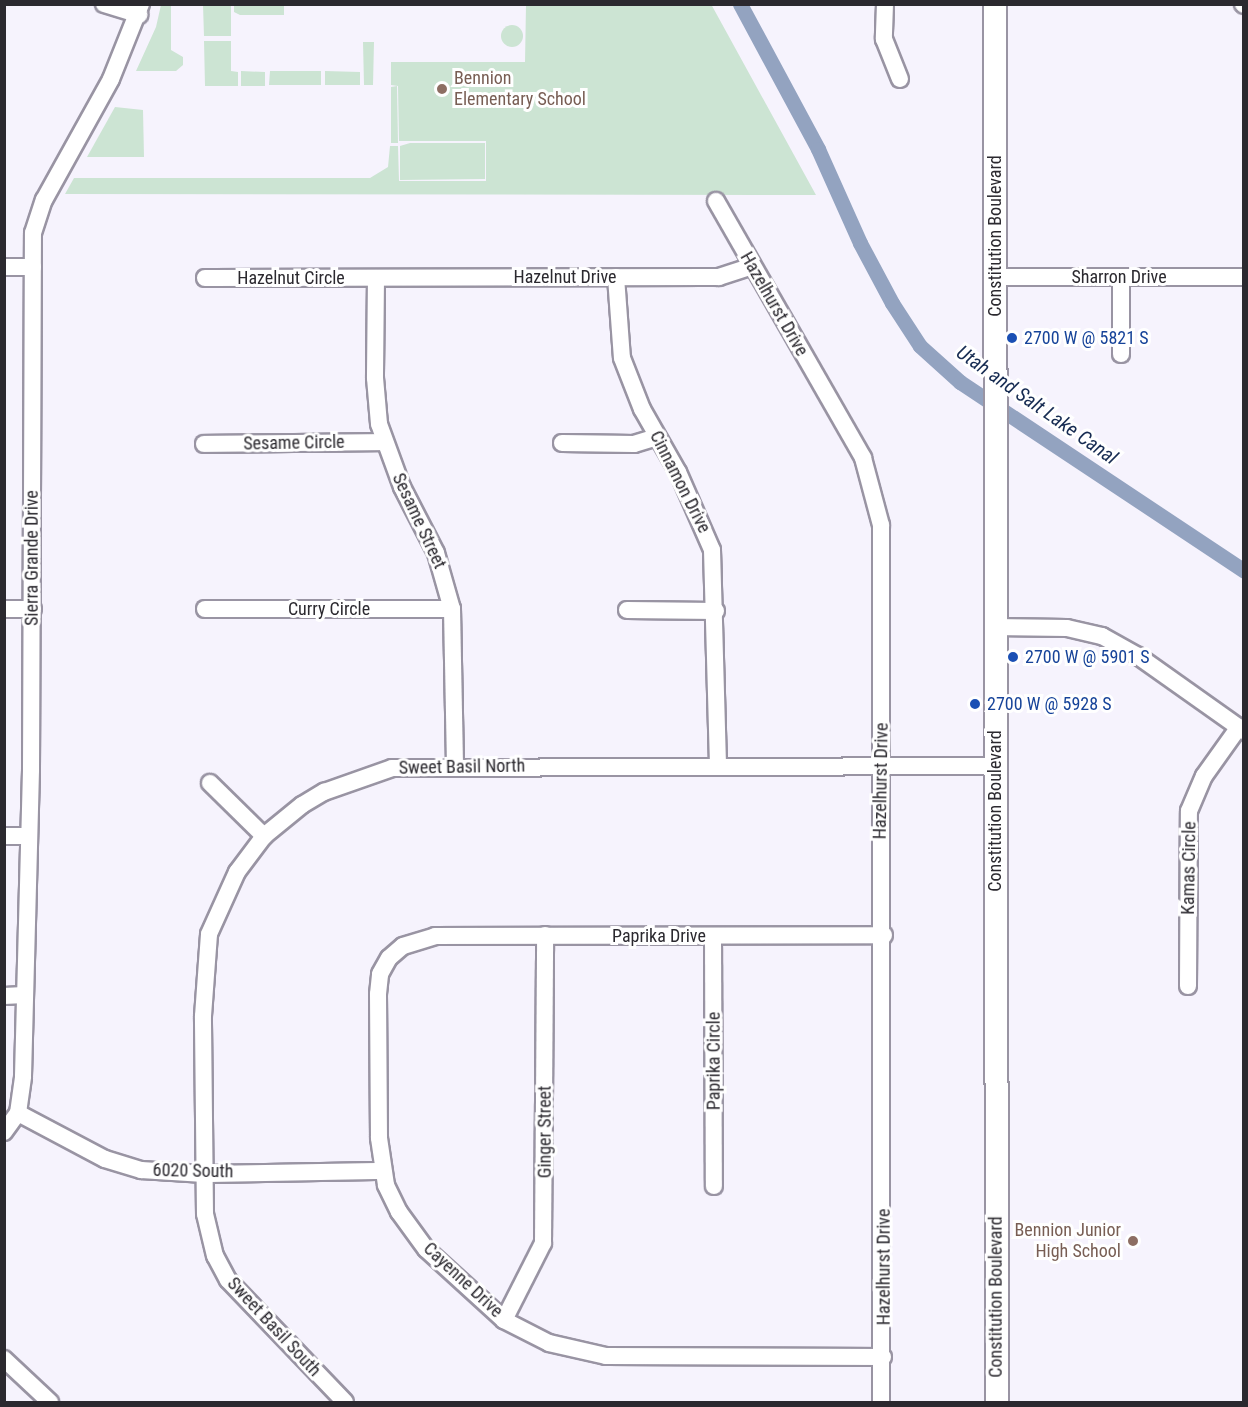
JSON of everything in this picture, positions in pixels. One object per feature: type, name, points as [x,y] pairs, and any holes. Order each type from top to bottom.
[{"type":"main road","name":"Constitution Boulevard","points":[[995,4],[996,1402]]},
{"type":"street","points":[[104,4],[140,10]]},
{"type":"street","points":[[885,4],[884,39],[900,79]]},
{"type":"street","name":"Sierra Grande Drive","points":[[4,1132],[18,1113],[23,1076],[33,609],[33,233],[44,200],[111,79],[140,10]]},
{"type":"street","name":"Hazelhurst Drive","points":[[716,201],[863,458],[878,502],[883,550],[879,862],[884,935],[881,1402]]},
{"type":"street","name":"Hazelnut Drive","points":[[376,278],[719,277],[752,266]]},
{"type":"street","points":[[4,267],[33,267]]},
{"type":"street","name":"Cinnamon Drive","points":[[616,277],[622,358],[657,437],[707,530],[715,570],[718,765]]},
{"type":"street","name":"Sharron Drive","points":[[995,277],[1244,277]]},
{"type":"street","points":[[1121,277],[1121,354]]},
{"type":"street","name":"Hazelnut Circle","points":[[206,278],[376,278]]},
{"type":"street","name":"Sesame Street","points":[[376,278],[375,378],[384,442],[436,553],[452,609],[455,765]]},
{"type":"street","points":[[562,443],[634,444],[657,437]]},
{"type":"street","name":"Sesame Circle","points":[[204,444],[384,442]]},
{"type":"street","points":[[4,609],[33,609]]},
{"type":"street","name":"Curry Circle","points":[[206,609],[452,609]]},
{"type":"street","points":[[627,610],[716,611]]},
{"type":"street","points":[[994,627],[1067,628],[1102,636],[1138,656],[1241,729]]},
{"type":"street","name":"Kamas Circle","points":[[1188,986],[1189,811],[1204,776],[1241,729]]},
{"type":"street","name":"Sweet Basil North","points":[[204,1173],[203,1016],[209,934],[237,872],[264,837],[302,805],[355,779],[392,768],[455,765],[995,766]]},
{"type":"street","points":[[210,783],[264,837]]},
{"type":"street","points":[[4,836],[29,836]]},
{"type":"street","name":"Ginger Street","points":[[504,1320],[543,1243],[545,935]]},
{"type":"street","name":"Paprika Drive","points":[[435,936],[884,935]]},
{"type":"street","name":"Cayenne Drive","points":[[435,936],[403,945],[389,958],[380,974],[382,1171],[399,1212],[426,1249],[504,1320],[549,1343],[606,1356],[883,1357]]},
{"type":"street","name":"Paprika Circle","points":[[713,936],[714,1186]]},
{"type":"street","points":[[4,996],[24,995]]},
{"type":"street","name":"6020 South","points":[[18,1113],[80,1148],[123,1166],[204,1173],[382,1171]]},
{"type":"street","name":"Sweet Basil South","points":[[204,1173],[209,1235],[228,1280],[345,1402]]},
{"type":"street","points":[[4,1359],[50,1402]]},
{"type":"green space","points":[[711,4],[816,195],[65,194],[74,178],[370,178],[388,167],[390,146],[398,146],[399,181],[486,181],[486,141],[399,141],[398,86],[391,85],[391,62],[525,62],[526,5]]},
{"type":"green space","points":[[161,5],[171,5],[171,50],[183,57],[183,65],[176,71],[136,71],[156,27]]},
{"type":"green space","points":[[203,5],[231,5],[231,36],[204,36]]},
{"type":"green space","points":[[234,5],[284,5],[284,15],[240,15],[234,12]]},
{"type":"green space","points":[[508,25],[516,25],[523,32],[523,40],[516,47],[508,47],[501,40],[501,32]]},
{"type":"green space","points":[[204,41],[231,41],[231,71],[238,72],[238,86],[205,86]]},
{"type":"green space","points":[[363,42],[374,42],[373,85],[364,85]]},
{"type":"green space","points":[[241,71],[265,72],[265,86],[241,86]]},
{"type":"green space","points":[[270,71],[321,71],[321,85],[269,85]]},
{"type":"green space","points":[[325,71],[360,72],[360,85],[325,85]]},
{"type":"green space","points":[[397,86],[398,143],[391,143],[391,87]]},
{"type":"green space","points":[[115,107],[143,110],[144,157],[87,157]]},
{"type":"green space","points":[[410,143],[485,143],[485,179],[400,180],[400,146]]},
{"type":"waterway","name":"Utah and Salt Lake Canal","points":[[740,4],[818,149],[860,243],[892,303],[920,346],[960,382],[1244,571]]},
{"type":"place","name":"Bennion Elementary School","points":[[442,89]]},
{"type":"place","name":"2700 W @ 5821 S","points":[[1012,338]]},
{"type":"place","name":"2700 W @ 5901 S","points":[[1013,657]]},
{"type":"place","name":"2700 W @ 5928 S","points":[[975,704]]},
{"type":"place","name":"Bennion Junior High School","points":[[1133,1241]]}]
